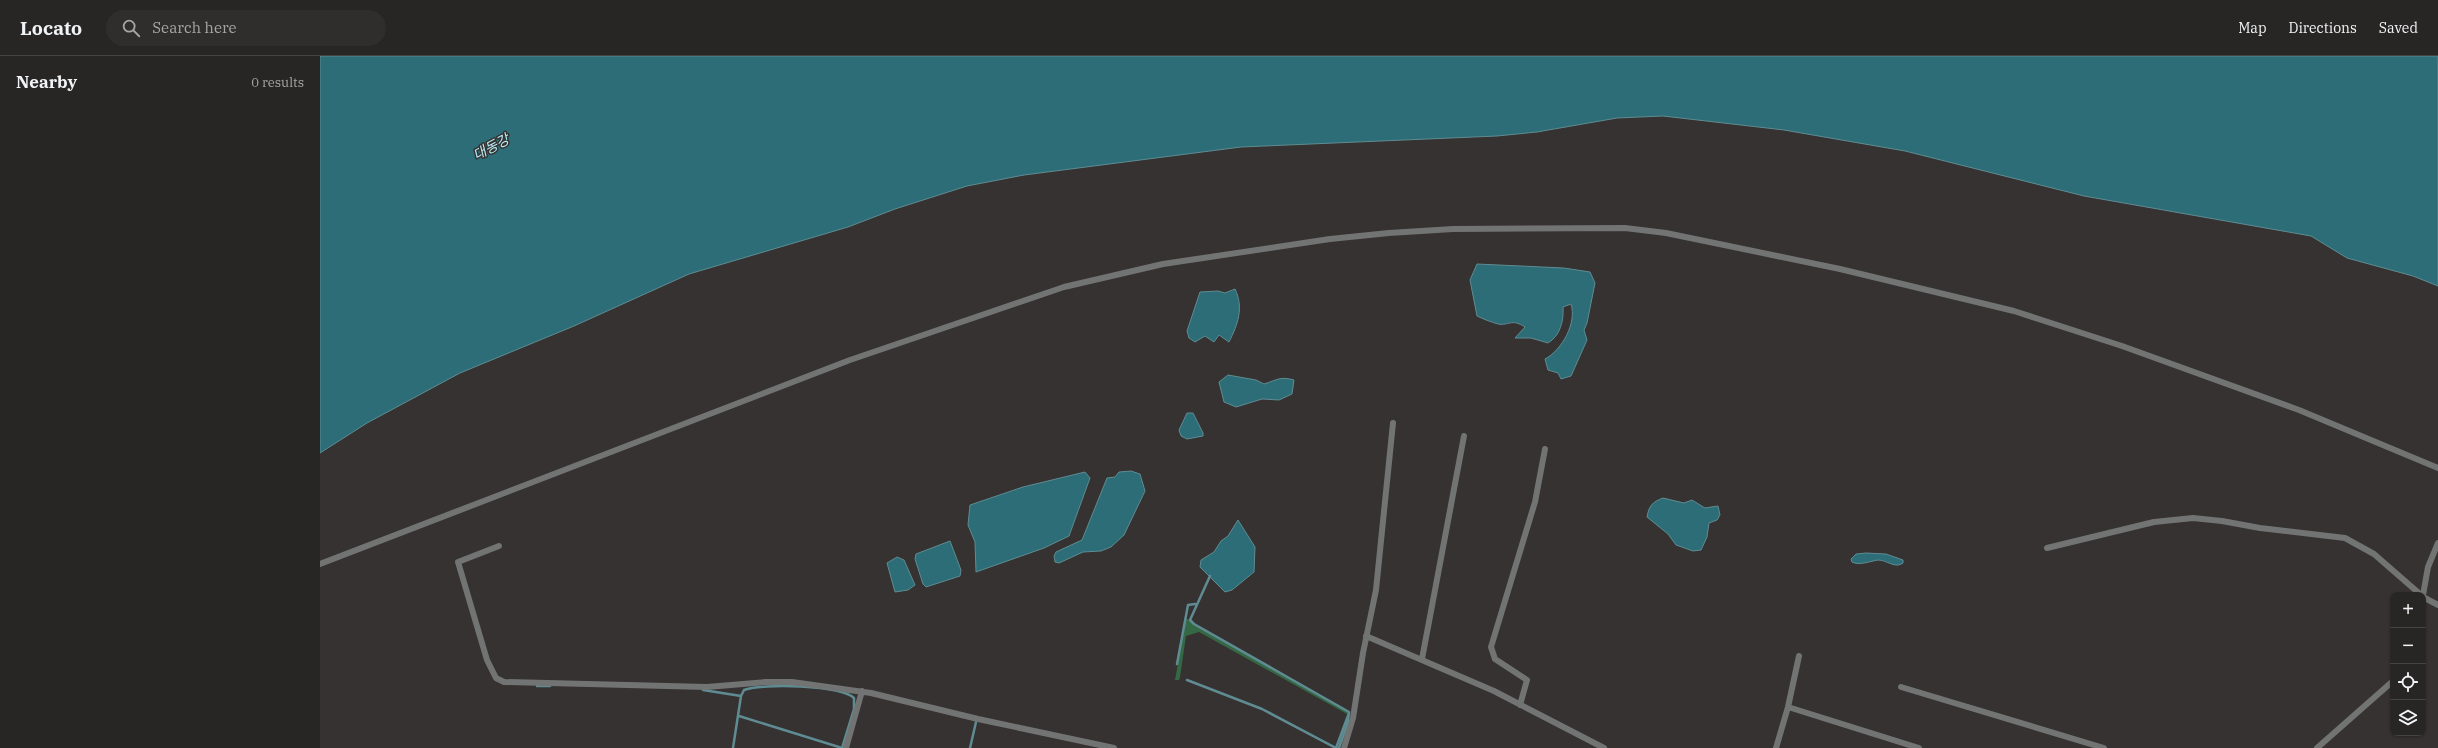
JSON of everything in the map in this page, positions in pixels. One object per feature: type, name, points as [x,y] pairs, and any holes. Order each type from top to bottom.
[{"type":"street","points":[[320,564],[843,363],[1072,285],[1163,264],[1224,255],[1388,232],[1453,229],[1625,228],[1666,233],[1847,270],[2014,311],[2122,346],[2299,410],[2438,468]]},
{"type":"street","points":[[1344,748],[1353,718],[1366,636],[1376,590],[1382,543],[1393,423]]},
{"type":"street","points":[[1422,658],[1464,436]]},
{"type":"street","points":[[1520,705],[1527,680],[1495,659],[1491,647],[1534,502],[1545,449]]},
{"type":"street","points":[[2047,548],[2063,546],[2154,522],[2193,518],[2222,520],[2260,528],[2345,538],[2374,554],[2417,592]]},
{"type":"street","points":[[2423,592],[2428,567],[2438,543]]},
{"type":"street","points":[[499,546],[458,562],[487,660],[496,678],[508,682],[707,687],[766,682],[792,682],[862,691],[1114,748]]},
{"type":"street","points":[[2426,598],[2438,605]]},
{"type":"street","points":[[1366,636],[1422,658],[1520,705],[1604,748]]},
{"type":"street","points":[[1776,748],[1788,707],[1788,698],[1800,656]]},
{"type":"street","points":[[2316,748],[2390,684]]},
{"type":"street","points":[[1901,687],[2104,748]]},
{"type":"street","points":[[846,748],[862,691]]},
{"type":"street","points":[[1788,707],[1918,748]]},
{"type":"green space","points":[[1186,619],[1349,712],[1347,714],[1199,632],[1186,636],[1180,677],[1179,680],[1175,680]]},
{"type":"green space","points":[[1349,713],[1339,748],[1337,748],[1347,718]]},
{"type":"water","name":"대동강","points":[[320,56],[2438,56],[2438,286],[2413,276],[2347,258],[2311,236],[2084,196],[1905,151],[1784,130],[1663,116],[1617,118],[1537,132],[1497,136],[1241,147],[1024,175],[967,186],[895,209],[848,227],[689,274],[574,326],[460,373],[367,423],[320,453]]},
{"type":"water","points":[[1477,264],[1564,268],[1590,272],[1595,283],[1587,323],[1584,330],[1587,340],[1571,376],[1561,379],[1558,373],[1548,370],[1545,359],[1557,349],[1567,335],[1572,319],[1571,304],[1563,307],[1563,318],[1560,328],[1556,336],[1548,343],[1531,338],[1515,338],[1525,327],[1516,323],[1498,324],[1477,316],[1470,280]]},
{"type":"water","points":[[1235,289],[1238,296],[1239,316],[1229,342],[1219,335],[1214,342],[1205,336],[1195,342],[1189,338],[1187,331],[1200,292],[1218,291],[1225,293]]},
{"type":"water","points":[[1228,375],[1256,380],[1264,384],[1282,378],[1294,380],[1292,394],[1279,400],[1262,399],[1236,407],[1224,402],[1219,382]]},
{"type":"water","points":[[1187,413],[1193,413],[1203,436],[1187,439],[1181,436],[1179,430]]},
{"type":"water","points":[[1131,471],[1140,474],[1145,491],[1124,535],[1111,547],[1101,551],[1083,552],[1059,563],[1055,562],[1054,556],[1056,552],[1082,540],[1107,478],[1115,477],[1119,472]]},
{"type":"water","points":[[1085,472],[1090,478],[1069,536],[1044,548],[976,572],[975,542],[968,525],[970,505],[1023,487]]},
{"type":"water","points":[[1663,498],[1684,503],[1692,500],[1705,508],[1718,506],[1720,515],[1717,520],[1709,523],[1707,537],[1701,550],[1693,551],[1676,545],[1668,534],[1647,517],[1652,505],[1656,501]]},
{"type":"water","points":[[1238,520],[1255,547],[1254,572],[1232,590],[1225,592],[1200,567],[1201,560],[1214,552],[1221,541],[1228,536]]},
{"type":"water","points":[[950,541],[961,570],[960,576],[926,587],[923,584],[915,559],[916,554]]},
{"type":"water","points":[[1856,554],[1886,554],[1903,560],[1903,563],[1900,565],[1894,565],[1881,560],[1861,563],[1852,562],[1851,559]]},
{"type":"water","points":[[897,557],[904,560],[915,585],[908,590],[895,592],[887,563]]},
{"type":"waterway","points":[[1210,576],[1190,620],[1194,624],[1349,712],[1348,723],[1339,748]]},
{"type":"waterway","points":[[1177,664],[1188,605],[1195,604]]},
{"type":"waterway","points":[[1187,680],[1262,709],[1336,748]]},
{"type":"waterway","points":[[537,686],[550,686]]},
{"type":"waterway","points":[[733,748],[741,696],[744,690],[767,686],[800,686],[833,690],[854,698],[854,709],[842,748]]},
{"type":"waterway","points":[[703,690],[741,696]]},
{"type":"waterway","points":[[1336,748],[1349,713]]},
{"type":"waterway","points":[[739,716],[842,748]]},
{"type":"waterway","points":[[970,748],[976,722]]}]
